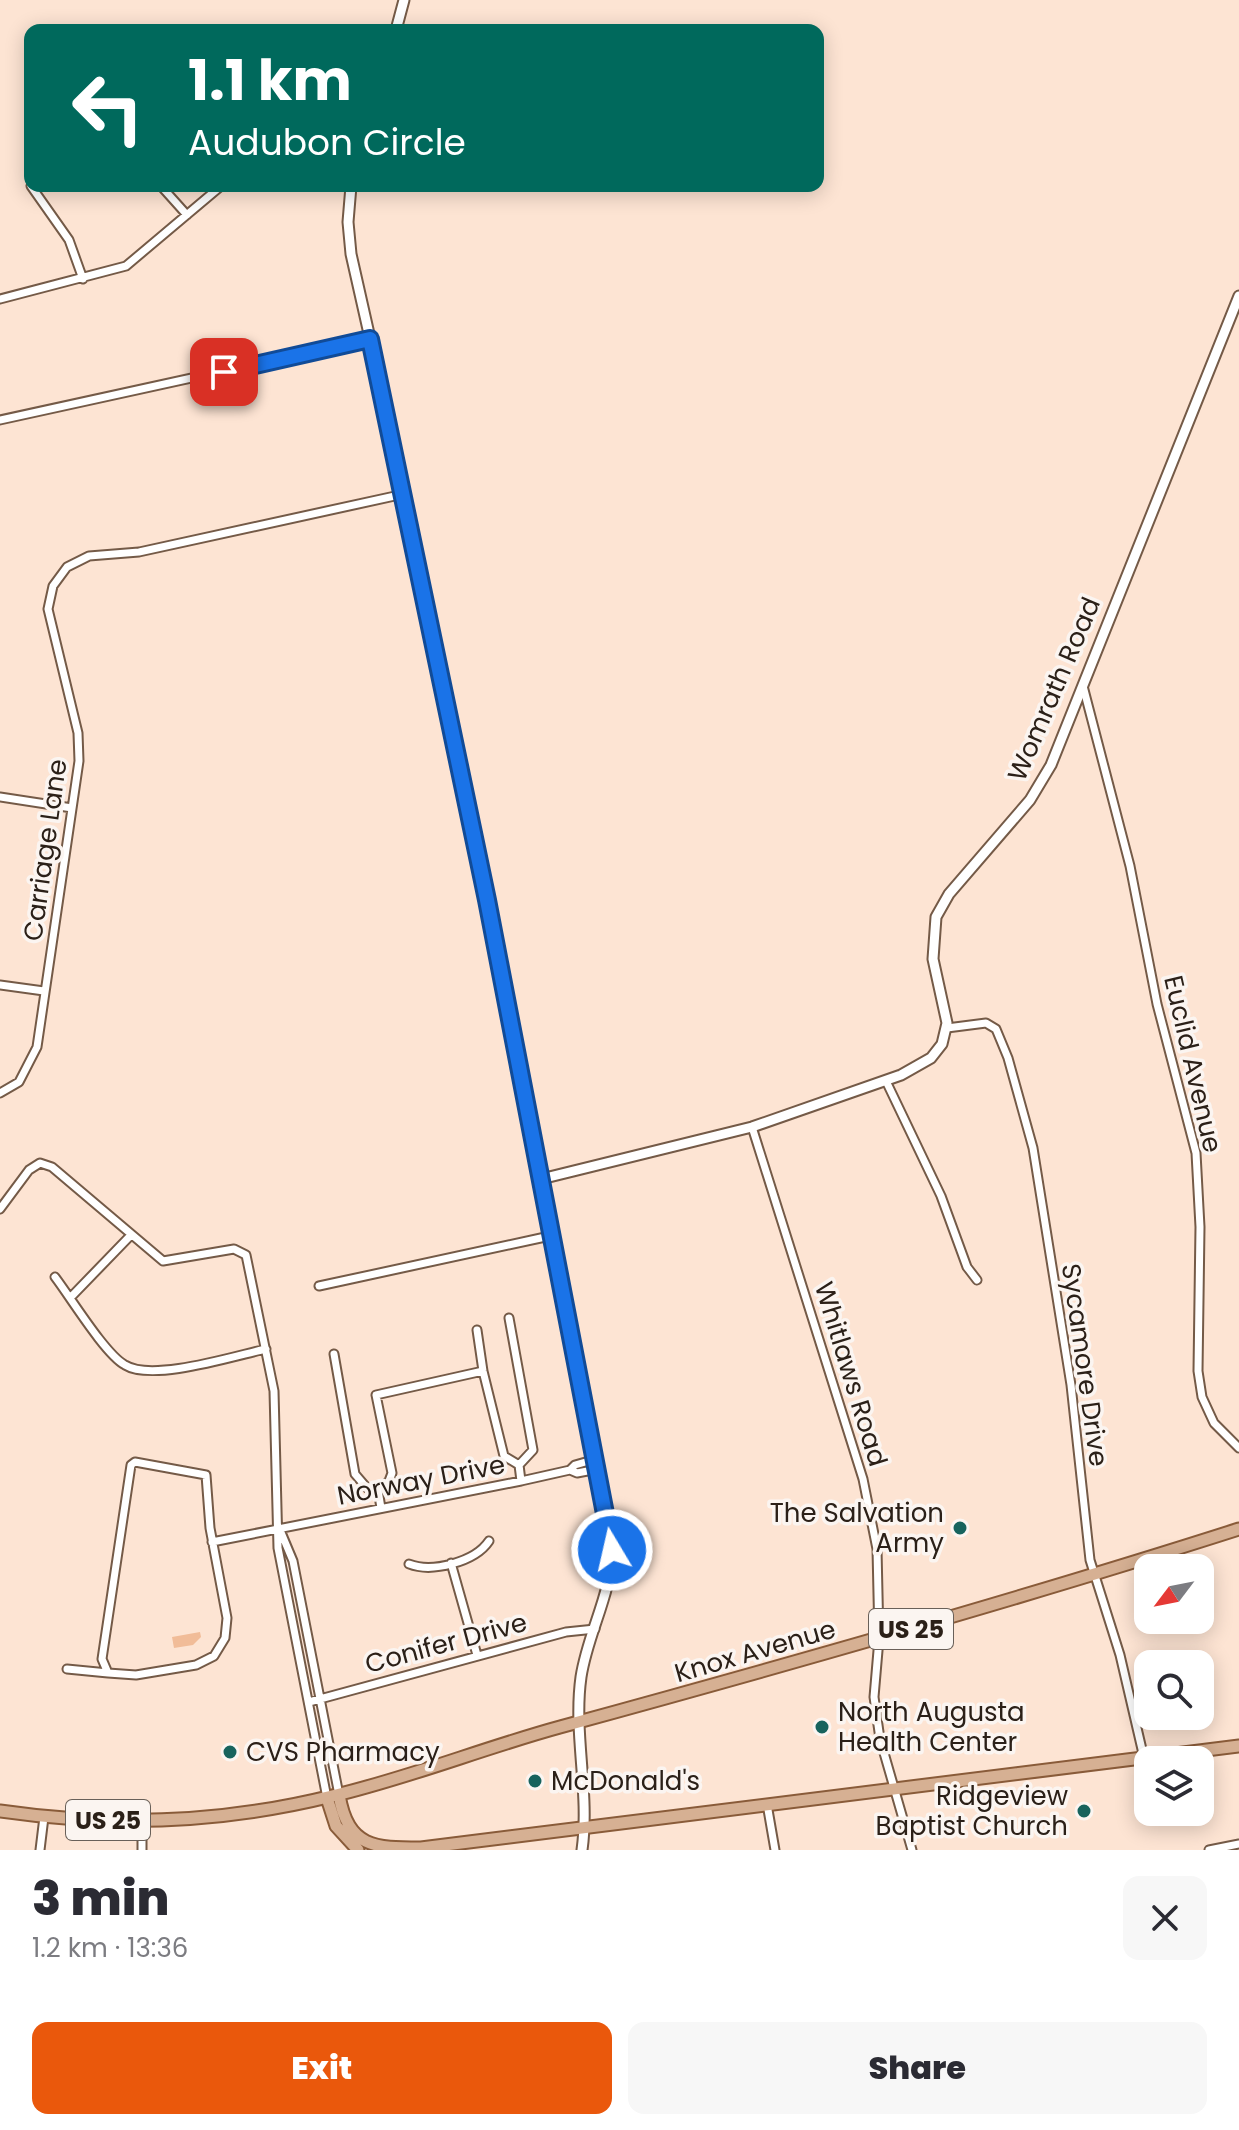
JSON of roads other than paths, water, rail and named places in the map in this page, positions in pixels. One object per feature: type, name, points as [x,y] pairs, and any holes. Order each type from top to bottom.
[{"type":"main road","name":"Knox Avenue","points":[[333,1796],[581,1722],[879,1639],[1239,1529]]},
{"type":"main road","points":[[1214,1749],[1239,1746]]},
{"type":"main road","points":[[333,1796],[346,1822],[364,1841],[379,1848],[419,1849],[1134,1759]]},
{"type":"main road","points":[[333,1796],[336,1826],[353,1849]]},
{"type":"main road","name":"US 25","points":[[0,1811],[44,1817],[142,1821],[216,1817],[333,1796]]},
{"type":"street","points":[[398,24],[404,0]]},
{"type":"street","points":[[37,192],[69,240],[83,279]]},
{"type":"street","points":[[166,192],[187,215]]},
{"type":"street","points":[[0,299],[126,266],[214,192]]},
{"type":"street","points":[[351,192],[350,248],[404,494],[541,1179],[597,1464],[612,1565],[609,1588],[581,1678],[585,1827],[582,1850]]},
{"type":"street","name":"Womrath Road","points":[[947,1028],[933,959],[936,917],[949,894],[1018,815],[1041,783],[1239,296]]},
{"type":"street","points":[[0,420],[370,339]]},
{"type":"street","name":"Carriage Lane","points":[[0,1093],[19,1082],[34,1057],[72,808],[79,742],[48,609],[53,586],[67,567],[89,556],[154,549],[404,494]]},
{"type":"street","name":"Euclid Avenue","points":[[1082,685],[1130,866],[1157,1004],[1196,1153],[1200,1227],[1198,1371],[1202,1397],[1214,1423],[1239,1448]]},
{"type":"street","points":[[0,797],[72,808]]},
{"type":"street","points":[[0,985],[44,991]]},
{"type":"street","name":"Sycamore Drive","points":[[947,1028],[986,1023],[996,1029],[1008,1058],[1025,1118],[1042,1190],[1050,1268],[1071,1385],[1090,1560],[1120,1655],[1141,1746]]},
{"type":"street","points":[[541,1179],[752,1127],[886,1081],[931,1058],[942,1044],[947,1028]]},
{"type":"street","points":[[886,1081],[941,1196],[967,1267],[977,1280]]},
{"type":"street","name":"Whitlaws Road","points":[[752,1127],[863,1479],[877,1549],[879,1639],[874,1697],[880,1739],[912,1850]]},
{"type":"street","points":[[0,1209],[29,1170],[40,1163],[52,1167],[155,1256],[167,1262],[234,1249],[243,1252],[274,1391],[273,1471],[280,1530],[278,1548],[309,1702],[333,1796]]},
{"type":"street","points":[[70,1298],[131,1235]]},
{"type":"street","points":[[319,1286],[550,1236]]},
{"type":"street","points":[[55,1277],[117,1360],[139,1371],[266,1349]]},
{"type":"street","points":[[509,1318],[533,1450],[519,1465]]},
{"type":"street","points":[[477,1330],[483,1371],[504,1456],[519,1465]]},
{"type":"street","points":[[334,1354],[355,1474],[367,1488],[378,1490],[389,1481],[392,1473],[376,1395],[483,1371]]},
{"type":"street","points":[[67,1669],[108,1673],[151,1673],[196,1665],[214,1656],[228,1629],[212,1542],[206,1475],[143,1462],[131,1465],[102,1659],[108,1673]]},
{"type":"street","name":"Norway Drive","points":[[212,1542],[570,1470],[577,1473],[597,1464]]},
{"type":"street","points":[[519,1465],[521,1481]]},
{"type":"street","points":[[378,1490],[381,1508]]},
{"type":"street","points":[[280,1530],[293,1561],[320,1698],[333,1796]]},
{"type":"street","points":[[409,1564],[427,1568],[451,1563],[478,1553],[489,1541]]},
{"type":"street","points":[[451,1563],[477,1655]]},
{"type":"street","name":"Conifer Drive","points":[[309,1702],[581,1628],[595,1629]]},
{"type":"street","points":[[767,1804],[775,1850]]},
{"type":"street","points":[[40,1850],[44,1817]]},
{"type":"street","points":[[142,1821],[142,1850]]},
{"type":"street","points":[[1209,1850],[1239,1844]]},
{"type":"place","name":"The Salvation Army","points":[[960,1528]]},
{"type":"place","name":"North Augusta Health Center","points":[[822,1727]]},
{"type":"place","name":"CVS Pharmacy","points":[[230,1752]]},
{"type":"place","name":"McDonald's","points":[[535,1781]]},
{"type":"place","name":"Ridgeview Baptist Church","points":[[1084,1811]]}]
